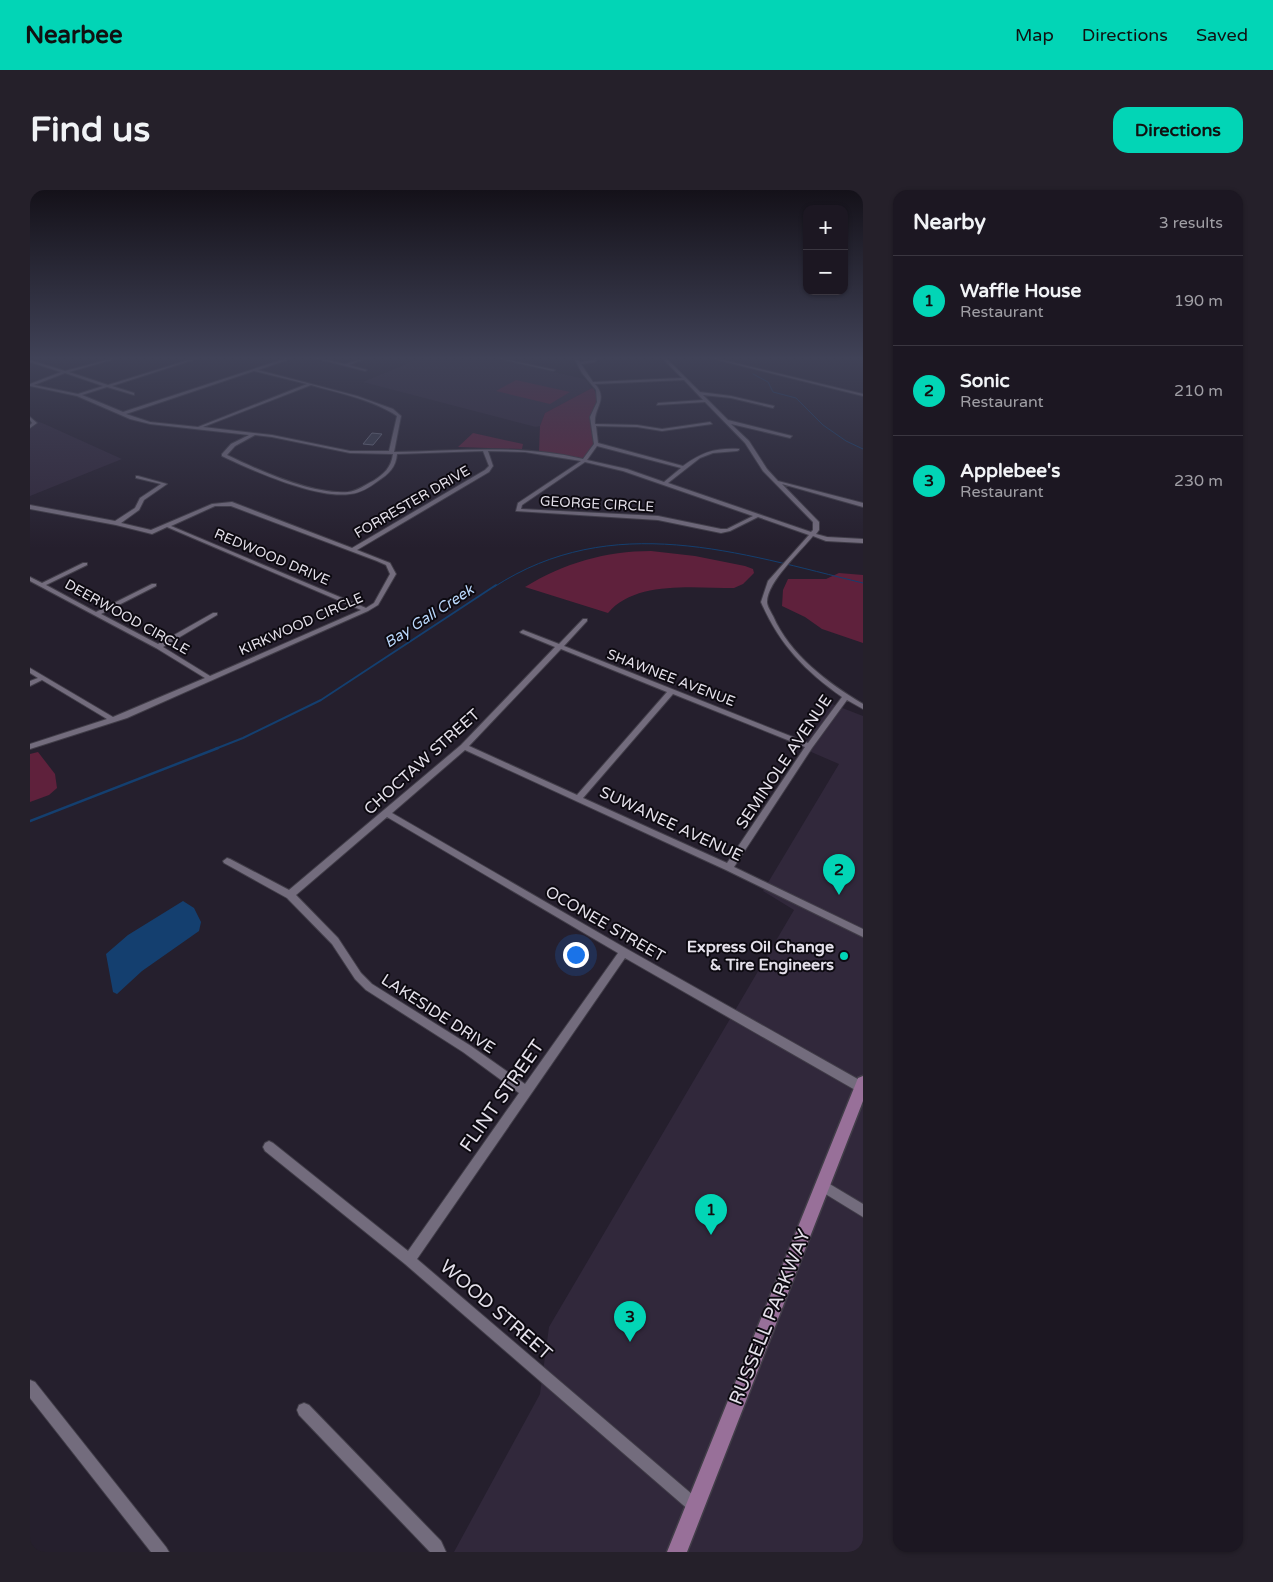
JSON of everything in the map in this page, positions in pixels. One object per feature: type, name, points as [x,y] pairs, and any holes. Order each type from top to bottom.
[{"type":"main road","name":"RUSSELL PARKWAY","points":[[677,1552],[862,1085]]},
{"type":"street","points":[[146,422],[254,434],[335,450],[393,453],[485,450],[542,452],[586,460],[665,483],[812,535],[838,541],[863,541]]},
{"type":"street","points":[[197,428],[214,422]]},
{"type":"street","points":[[254,434],[233,445],[224,455],[294,483],[340,493],[356,491],[384,476],[394,465],[393,453],[398,422]]},
{"type":"street","points":[[586,460],[596,444],[593,422]]},
{"type":"street","points":[[727,422],[747,442],[765,470],[813,517],[816,526],[812,535],[770,582],[764,602],[769,617],[779,634],[795,654],[846,697],[863,707]]},
{"type":"street","points":[[728,422],[790,437]]},
{"type":"street","points":[[593,425],[637,426],[662,430],[710,423]]},
{"type":"street","points":[[596,444],[685,468]]},
{"type":"street","name":"FORRESTER DRIVE","points":[[354,549],[487,471],[491,466],[485,450]]},
{"type":"street","points":[[665,483],[706,454],[737,450]]},
{"type":"street","name":"GEORGE CIRCLE","points":[[586,460],[520,504],[518,510],[658,518],[721,531],[756,516]]},
{"type":"street","points":[[116,522],[132,513],[142,499],[165,484],[138,477]]},
{"type":"street","points":[[776,481],[863,504]]},
{"type":"street","name":"KIRKWOOD CIRCLE","points":[[30,747],[113,720],[366,610],[376,604],[393,574],[388,564],[354,549],[232,504],[214,505],[168,526]]},
{"type":"street","points":[[30,507],[116,522],[152,532],[168,526]]},
{"type":"street","name":"REDWOOD DRIVE","points":[[168,526],[366,610]]},
{"type":"street","points":[[789,527],[803,537],[802,546]]},
{"type":"street","points":[[42,585],[86,564]]},
{"type":"street","name":"DEERWOOD CIRCLE","points":[[30,579],[158,647],[211,679]]},
{"type":"street","points":[[98,614],[154,585]]},
{"type":"street","points":[[158,647],[215,614]]},
{"type":"street","name":"CHOCTAW STREET","points":[[290,895],[464,747],[585,620]]},
{"type":"street","name":"SHAWNEE AVENUE","points":[[524,632],[809,746]]},
{"type":"street","points":[[30,670],[113,720]]},
{"type":"street","points":[[30,684],[42,678]]},
{"type":"street","points":[[578,798],[672,691]]},
{"type":"street","name":"SEMINOLE AVENUE","points":[[728,868],[809,746],[846,697]]},
{"type":"street","name":"SUWANEE AVENUE","points":[[464,747],[578,798],[863,933]]},
{"type":"street","name":"OCONEE STREET","points":[[387,814],[624,952],[862,1085]]},
{"type":"street","name":"LAKESIDE DRIVE","points":[[227,861],[290,895],[335,941],[358,976],[369,987],[467,1049],[526,1091]]},
{"type":"street","name":"FLINT STREET","points":[[409,1260],[624,952]]},
{"type":"street","name":"WOOD STREET","points":[[269,1147],[409,1260],[695,1506]]},
{"type":"street","points":[[823,1186],[863,1211]]},
{"type":"street","points":[[30,1387],[161,1552]]},
{"type":"street","points":[[304,1410],[436,1546],[438,1552]]},
{"type":"shaded area","points":[[30,422],[38,422],[122,459],[30,496]]},
{"type":"shaded area","points":[[515,422],[542,422],[540,426],[536,427]]},
{"type":"shaded area","points":[[542,422],[592,422],[596,444],[585,459],[539,452]]},
{"type":"shaded area","points":[[473,433],[523,444],[522,449],[458,447]]},
{"type":"shaded area","points":[[651,551],[695,556],[745,566],[753,569],[754,573],[743,584],[734,588],[666,588],[634,595],[620,602],[608,613],[525,587],[555,571],[586,560],[618,553]]},
{"type":"shaded area","points":[[839,573],[863,575],[863,643],[822,629],[805,617],[782,606],[783,590],[788,579],[826,579]]},
{"type":"shaded area","points":[[832,704],[863,716],[863,1552],[454,1552],[540,1394],[549,1327],[794,910],[763,891],[839,764],[802,748]]},
{"type":"shaded area","points":[[38,752],[55,774],[57,788],[49,795],[30,802],[30,754]]},
{"type":"water","points":[[183,901],[194,908],[201,922],[199,931],[142,971],[117,994],[113,992],[106,954],[128,935]]},
{"type":"building","points":[[372,433],[382,434],[373,445],[363,444]]},
{"type":"waterway","points":[[820,422],[846,441],[863,449]]},
{"type":"waterway","name":"Bay Gall Creek","points":[[494,587],[539,563],[584,550],[630,544],[676,545],[723,551],[770,560],[863,583]]},
{"type":"waterway","name":"Bay Gall Creek","points":[[215,749],[243,738],[321,700],[496,585]]},
{"type":"waterway","name":"Bay Gall Creek","points":[[30,821],[218,748]]},
{"type":"place","name":"Sonic","points":[[839,895]]},
{"type":"place","name":"Express Oil Change & Tire Engineers","points":[[844,956]]},
{"type":"place","name":"Waffle House","points":[[711,1235]]},
{"type":"place","name":"Applebee's","points":[[630,1342]]}]
